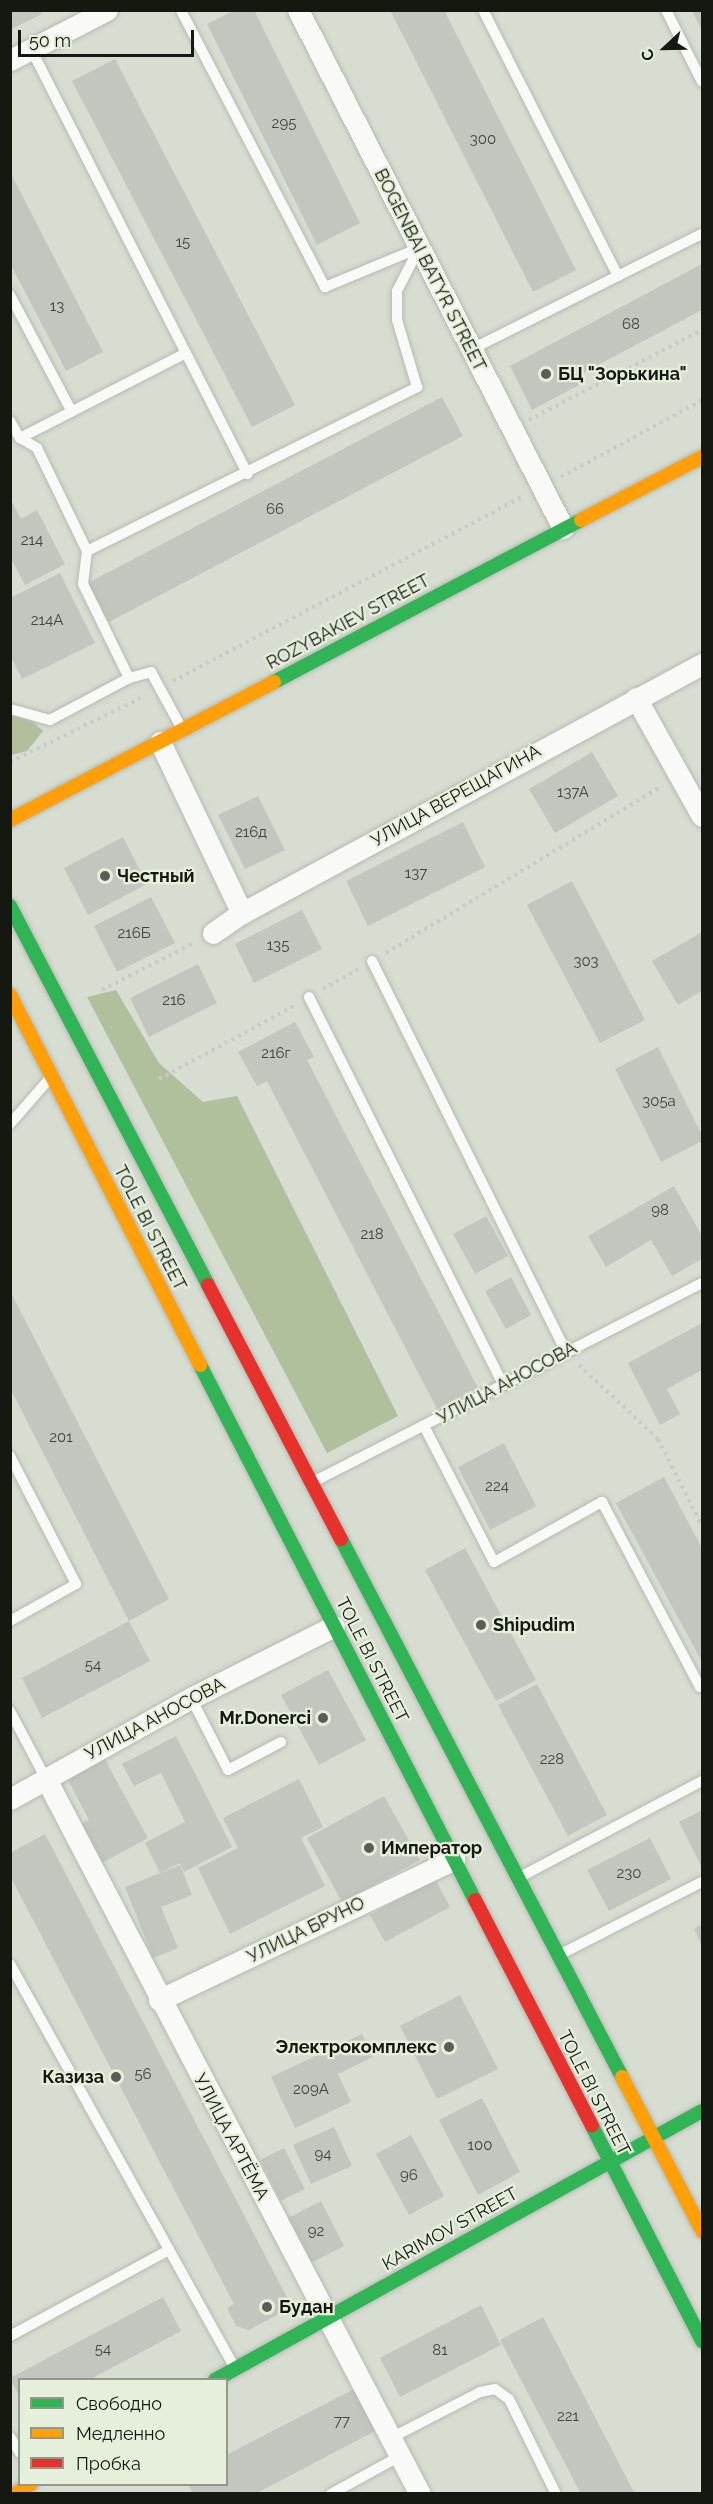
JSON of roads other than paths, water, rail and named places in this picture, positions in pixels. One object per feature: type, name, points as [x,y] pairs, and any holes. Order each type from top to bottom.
[{"type":"main road","name":"ROZYBAKIEV STREET","points":[[10,820],[702,457]]},
{"type":"main road","name":"TOLE BI STREET","points":[[10,906],[702,2232]]},
{"type":"main road","name":"TOLE BI STREET","points":[[10,995],[702,2340]]},
{"type":"main road","points":[[72,1116],[70,1103],[76,1093]]},
{"type":"main road","points":[[92,1093],[111,1100]]},
{"type":"main road","name":"KARIMOV STREET","points":[[217,2378],[702,2111]]},
{"type":"street","name":"BOGENBAI BATYR STREET","points":[[298,10],[510,430],[563,528]]},
{"type":"street","points":[[10,60],[104,11]]},
{"type":"street","name":"УЛИЦА ВЕРЕЩАГИНА","points":[[213,933],[242,913],[702,664]]},
{"type":"street","points":[[636,698],[702,816]]},
{"type":"street","points":[[160,742],[242,913]]},
{"type":"street","name":"УЛИЦА АНОСОВА","points":[[10,1799],[191,1698],[334,1626]]},
{"type":"street","name":"УЛИЦА АРТЁМА","points":[[46,1779],[159,2000],[420,2493]]},
{"type":"street","name":"УЛИЦА БРУНО","points":[[159,2000],[454,1859]]},
{"type":"lane","points":[[181,10],[325,287],[419,248]]},
{"type":"lane","points":[[483,10],[618,276]]},
{"type":"lane","points":[[666,10],[702,82]]},
{"type":"lane","points":[[31,49],[248,474]]},
{"type":"lane","points":[[470,350],[702,234]]},
{"type":"lane","points":[[87,550],[248,474],[417,387],[397,320],[397,291],[419,248]]},
{"type":"lane","points":[[10,294],[72,412]]},
{"type":"lane","points":[[20,438],[186,353]]},
{"type":"lane","points":[[10,421],[20,438],[37,448],[87,550],[82,584],[129,678]]},
{"type":"lane","points":[[10,709],[50,720],[129,678],[151,672],[183,729]]},
{"type":"lane","points":[[372,961],[566,1352]]},
{"type":"lane","points":[[309,997],[503,1385]]},
{"type":"lane","points":[[10,1124],[52,1076]]},
{"type":"lane","name":"УЛИЦА АНОСОВА","points":[[312,1482],[702,1283]]},
{"type":"lane","points":[[424,1426],[494,1562],[602,1502],[700,1687],[702,1686]]},
{"type":"lane","points":[[10,1456],[76,1584],[10,1621]]},
{"type":"lane","points":[[191,1698],[228,1770],[282,1742]]},
{"type":"lane","points":[[10,1711],[46,1779]]},
{"type":"lane","points":[[518,1879],[702,1781]]},
{"type":"lane","points":[[558,1956],[702,1882]]},
{"type":"lane","points":[[10,1964],[236,2368]]},
{"type":"lane","points":[[10,2336],[169,2250]]},
{"type":"lane","points":[[331,2493],[480,2392],[495,2389],[509,2399],[556,2493]]},
{"type":"place","name":"БЦ \"Зорькина\"","points":[[546,374]]},
{"type":"place","name":"Честный","points":[[105,876]]},
{"type":"place","name":"Shipudim","points":[[481,1625]]},
{"type":"place","name":"Mr.Donerci","points":[[323,1718]]},
{"type":"place","name":"Император","points":[[369,1848]]},
{"type":"place","name":"Электрокомплекс","points":[[449,2047]]},
{"type":"place","name":"Казиза","points":[[116,2077]]},
{"type":"place","name":"Будан","points":[[267,2307]]}]
